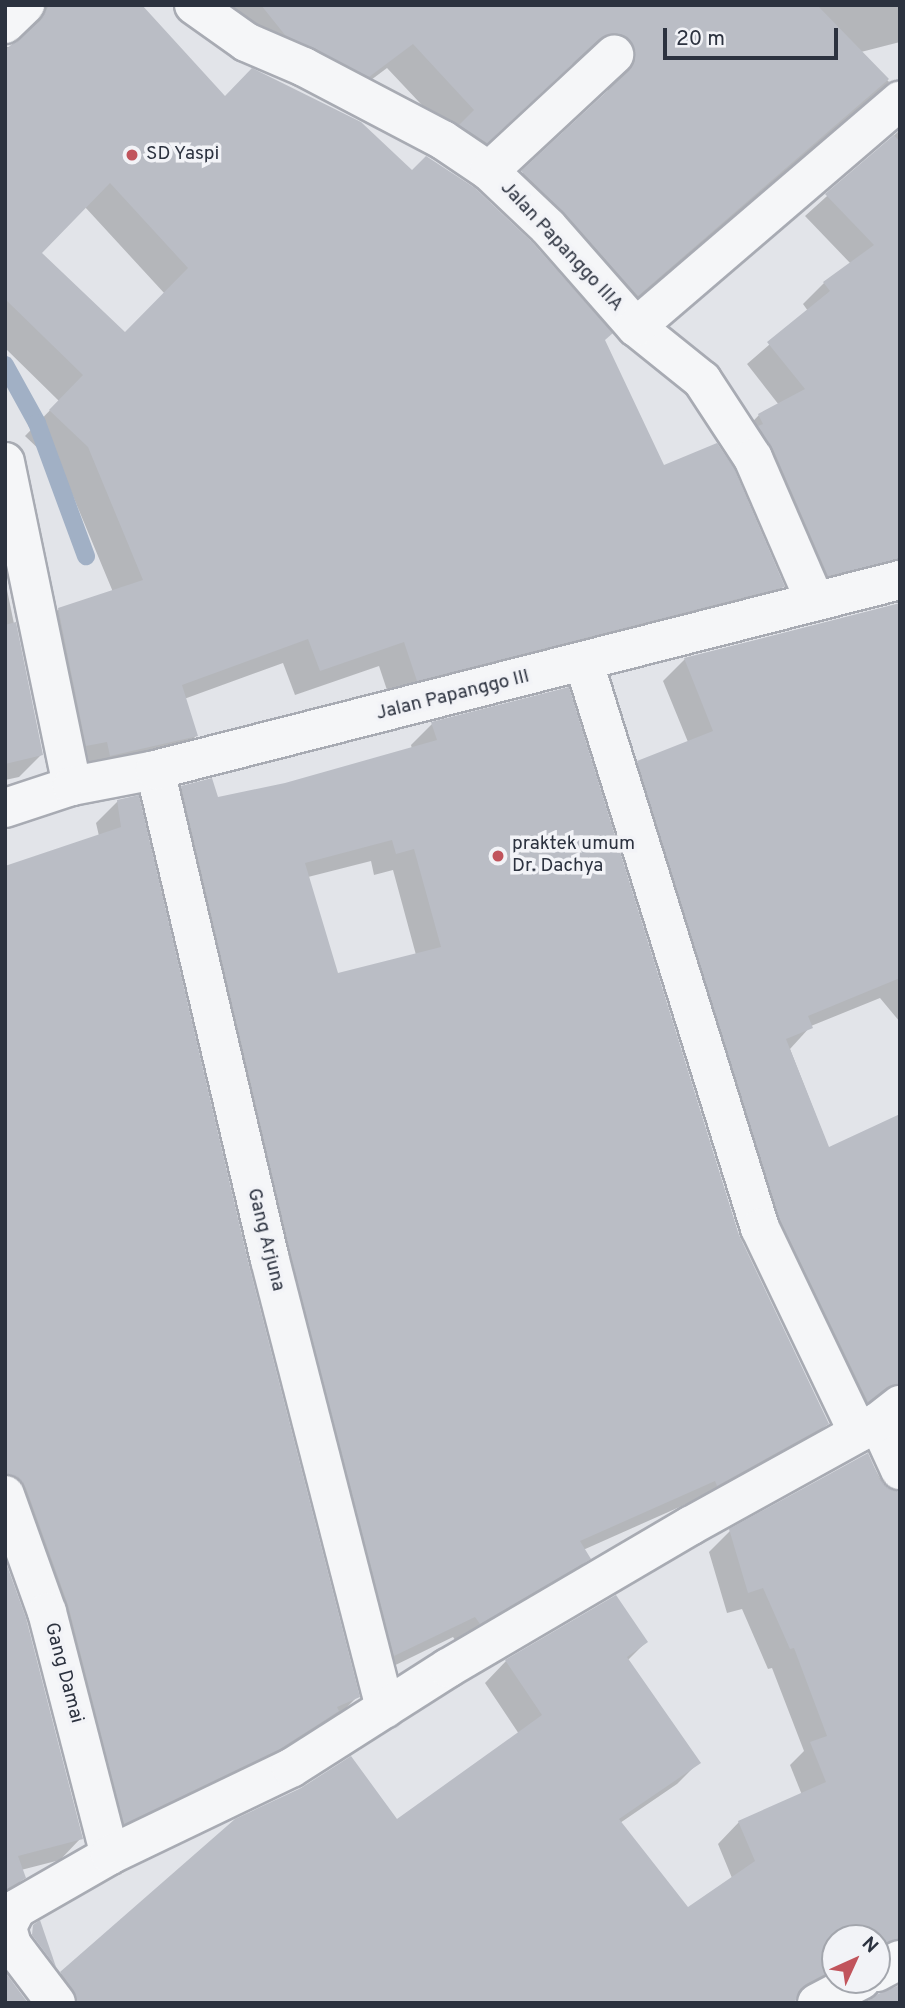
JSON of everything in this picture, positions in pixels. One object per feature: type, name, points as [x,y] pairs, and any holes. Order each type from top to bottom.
[{"type":"street","points":[[5,24],[25,5]]},
{"type":"street","name":"Jalan Papanggo IIIA","points":[[194,5],[246,42],[304,67],[443,140],[489,171],[548,227],[636,327],[702,380],[729,418],[768,489],[815,601]]},
{"type":"street","points":[[489,171],[614,55]]},
{"type":"street","points":[[636,327],[900,101]]},
{"type":"street","points":[[5,462],[72,786]]},
{"type":"street","name":"Jalan Papanggo III","points":[[5,808],[72,786],[155,770],[584,663],[900,580]]},
{"type":"street","points":[[584,663],[760,1228],[878,1420],[900,1471]]},
{"type":"street","name":"Gang Arjuna","points":[[155,770],[276,1286],[385,1708]]},
{"type":"street","points":[[56,2003],[12,1945],[8,1927],[16,1909],[110,1855],[291,1768],[385,1708],[679,1533],[878,1420]]},
{"type":"street","name":"Gang Damai","points":[[5,1495],[47,1612],[110,1855]]},
{"type":"street","points":[[817,2003],[834,1994]]},
{"type":"building","points":[[49,5],[142,5],[225,96],[252,68],[361,122],[412,170],[426,156],[475,188],[532,242],[613,333],[605,340],[664,465],[717,443],[734,468],[785,587],[417,681],[404,642],[320,671],[308,639],[182,685],[198,736],[110,756],[107,742],[86,746],[58,608],[143,580],[88,447],[49,410],[83,375],[5,299],[5,50],[40,21]],"holes":[[[110,183],[188,268],[125,332],[42,253]]]},
{"type":"building","points":[[261,5],[817,5],[889,79],[638,296],[564,213],[521,171],[629,71],[635,61],[635,51],[630,40],[621,34],[610,34],[599,39],[487,143],[459,125],[474,110],[413,44],[369,77],[285,35]]},
{"type":"building","points":[[894,135],[900,142],[900,559],[828,576],[773,449],[758,426],[763,424],[758,414],[805,389],[767,342],[830,291],[823,282],[874,245],[825,194]]},
{"type":"building","points":[[900,603],[900,978],[808,1016],[813,1028],[786,1039],[829,1147],[900,1114],[900,1384],[887,1387],[868,1402],[780,1220],[637,761],[713,731],[684,658]]},
{"type":"building","points":[[16,622],[43,755],[5,764],[5,625]]},
{"type":"building","points":[[569,687],[739,1235],[829,1424],[717,1486],[715,1481],[580,1541],[591,1559],[480,1624],[475,1617],[394,1656],[291,1255],[181,786],[212,778],[218,797],[285,783],[437,740],[431,722]],"holes":[[[392,840],[396,854],[414,849],[441,947],[338,973],[305,863]]]},
{"type":"building","points":[[139,795],[249,1265],[360,1697],[337,1707],[339,1711],[280,1749],[124,1824],[68,1605],[26,1488],[19,1478],[5,1474],[5,866],[121,827],[117,800]]},
{"type":"building","points":[[868,1453],[880,1480],[888,1488],[900,1492],[900,1938],[891,1942],[891,1924],[821,1924],[821,1976],[798,1992],[795,2003],[77,2003],[73,1990],[60,1972],[235,1819],[301,1788],[351,1756],[397,1819],[542,1715],[505,1660],[616,1595],[648,1642],[627,1657],[701,1763],[619,1819],[688,1907],[755,1861],[738,1821],[826,1782],[810,1742],[827,1736],[794,1648],[790,1649],[763,1588],[748,1593],[729,1529]]},
{"type":"building","points":[[5,1560],[26,1618],[83,1839],[18,1856],[26,1878],[5,1890]]},
{"type":"building","points":[[40,1920],[56,1967],[32,1935],[33,1925]]},
{"type":"building","points":[[5,1972],[28,2003],[5,2003]]},
{"type":"building","points":[[900,1985],[900,2003],[865,2003],[878,1994],[891,1994],[891,1989]]},
{"type":"waterway","points":[[5,365],[37,423],[86,556]]},
{"type":"place","name":"SD Yaspi","points":[[132,155]]},
{"type":"place","name":"praktek umum Dr. Dachya","points":[[498,856]]}]
